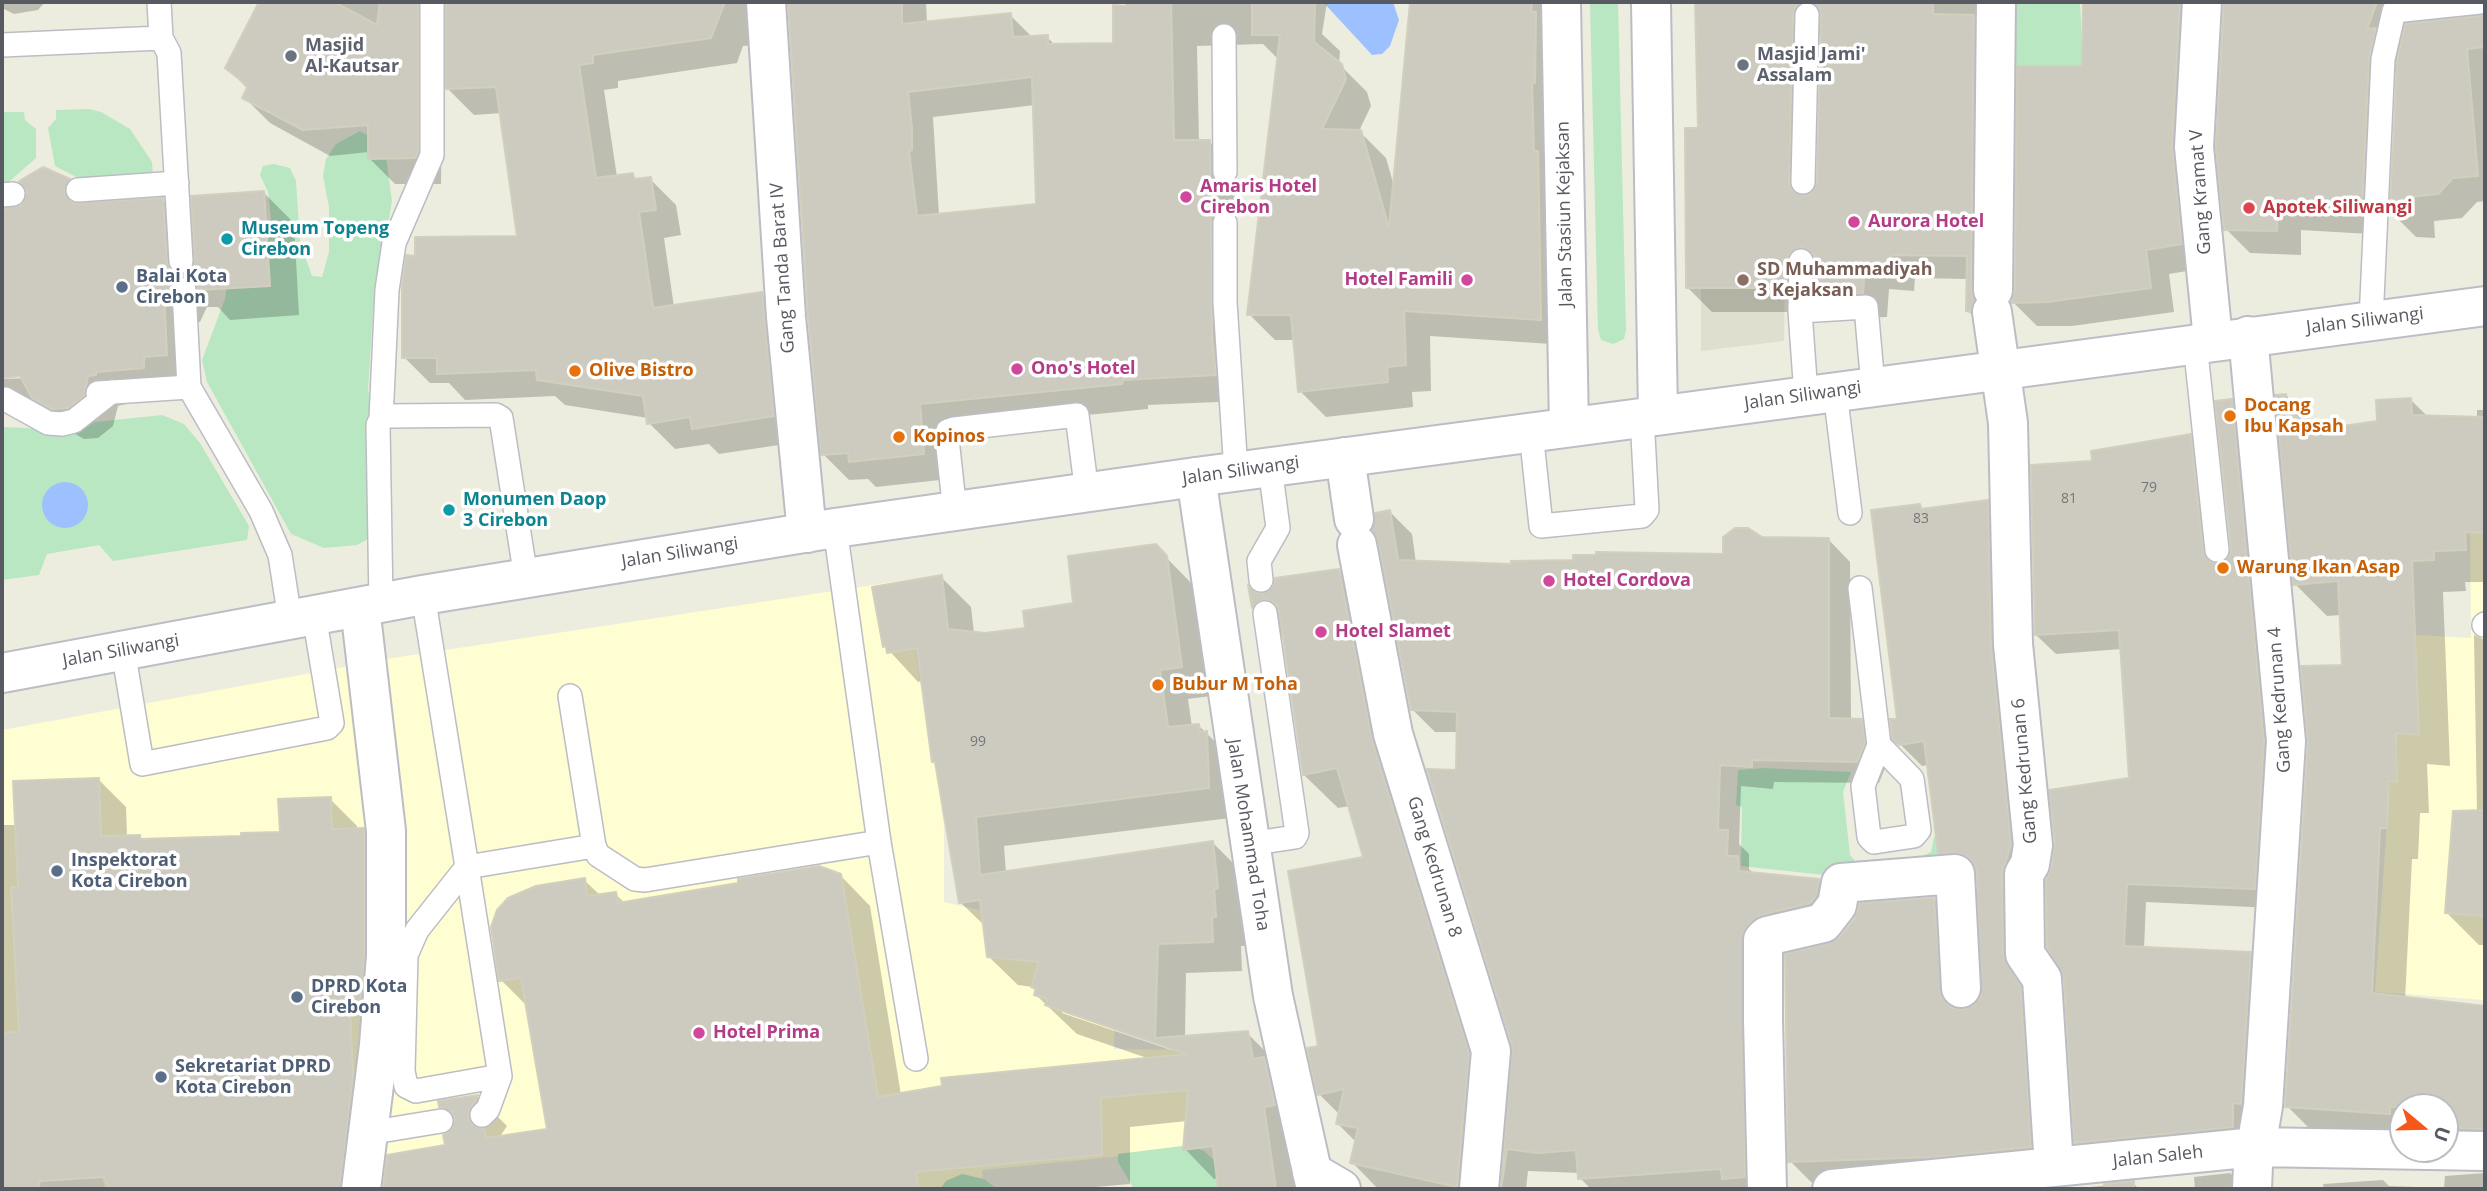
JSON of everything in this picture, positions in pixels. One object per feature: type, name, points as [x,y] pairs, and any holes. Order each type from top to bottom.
[{"type":"street","name":"Gang Tanda Barat IV","points":[[766,2],[786,317],[821,531]]},
{"type":"street","name":"Jalan Stasiun Kejaksan","points":[[1561,2],[1569,427]]},
{"type":"street","points":[[1650,416],[1651,2]]},
{"type":"street","name":"Gang Kedrunan 6","points":[[1996,2],[1993,301],[2008,423],[2013,644],[2033,845],[2030,864],[2024,874],[2025,954],[2042,979],[2054,1167]]},
{"type":"street","name":"Gang Kramat V","points":[[2202,2],[2194,147],[2219,340]]},
{"type":"street","name":"Jalan Siliwangi","points":[[2,673],[424,595],[821,531],[1195,477],[2485,306]]},
{"type":"street","name":"Gang Kedrunan 4","points":[[2219,340],[2287,741],[2263,1106],[2252,1189]]},
{"type":"street","name":"Gang Kedrunan 8","points":[[1345,457],[1355,532],[1393,734],[1491,1051],[1479,1189]]},
{"type":"street","name":"Jalan Mohammad Toha","points":[[1195,477],[1273,996],[1323,1183]]},
{"type":"street","points":[[361,1189],[386,956],[386,831],[370,605]]},
{"type":"street","points":[[1767,1189],[1763,940],[1767,936],[1823,923],[1837,905],[1841,883],[1955,874],[1961,988]]},
{"type":"street","name":"Jalan Saleh","points":[[1832,1189],[2256,1147],[2485,1151]]},
{"type":"lane","points":[[159,2],[161,38],[169,53],[181,261]]},
{"type":"lane","points":[[370,605],[387,290],[394,243],[432,155],[432,2]]},
{"type":"lane","points":[[2371,321],[2383,59],[2395,6],[2480,2]]},
{"type":"lane","points":[[1803,182],[1807,15]]},
{"type":"lane","points":[[1224,36],[1225,172]]},
{"type":"lane","points":[[2,45],[161,38]]},
{"type":"lane","points":[[78,190],[177,183]]},
{"type":"lane","points":[[1224,223],[1225,302],[1253,470],[1278,528],[1259,561],[1261,580]]},
{"type":"lane","points":[[1801,261],[1800,311],[1850,513]]},
{"type":"lane","points":[[123,650],[142,764],[327,728],[332,723],[302,617],[261,511],[189,387],[184,290]]},
{"type":"lane","points":[[1800,311],[1866,307],[1873,386]]},
{"type":"lane","points":[[2217,550],[2219,340]]},
{"type":"lane","points":[[84,394],[189,387]]},
{"type":"lane","points":[[3,399],[48,423],[62,424],[74,421],[111,392]]},
{"type":"lane","points":[[3,399],[32,397]]},
{"type":"lane","points":[[381,419],[496,415],[501,418],[526,578]]},
{"type":"lane","points":[[955,512],[947,439],[948,431],[954,429],[1077,415],[1087,493]]},
{"type":"lane","points":[[1531,432],[1541,526],[1642,516],[1647,510],[1650,416]]},
{"type":"lane","points":[[821,531],[916,1059]]},
{"type":"lane","points":[[1860,588],[1879,745]]},
{"type":"lane","points":[[424,595],[500,1076],[488,1109],[482,1115]]},
{"type":"lane","points":[[1249,844],[1294,837],[1297,833],[1265,613]]},
{"type":"lane","points":[[570,696],[594,846],[598,855],[635,879],[645,880],[879,842]]},
{"type":"lane","points":[[368,1133],[441,1121],[432,1118],[406,1086],[403,1072],[406,955],[417,930],[467,867],[594,846]]},
{"type":"lane","points":[[406,1086],[423,1091],[500,1076]]},
{"type":"shaded area","name":"SD Muhammadiyah 3 Kejaksan","points":[[1787,129],[1784,341],[1701,351],[1701,218]]},
{"type":"shaded area","points":[[2476,514],[2485,514],[2485,1000],[2375,992],[2390,782],[2398,782],[2397,733],[2380,633],[2471,638],[2470,521]]},
{"type":"shaded area","points":[[906,580],[931,762],[935,762],[944,827],[944,902],[988,912],[1115,1001],[1114,1049],[1190,1050],[1183,1150],[982,1170],[984,1189],[374,1189],[373,661]]},
{"type":"shaded area","points":[[360,664],[379,833],[347,1189],[105,1189],[102,1175],[19,1123],[2,1126],[2,730]]},
{"type":"green space","points":[[1590,2],[1618,2],[1626,330],[1624,339],[1613,344],[1601,340],[1598,330]]},
{"type":"green space","points":[[2005,2],[2080,2],[2083,68],[2014,69]]},
{"type":"green space","points":[[89,109],[101,112],[130,129],[152,162],[153,176],[92,185],[55,166],[48,128],[56,119],[56,110]]},
{"type":"green space","points":[[2,112],[24,112],[25,120],[36,129],[36,158],[2,188]]},
{"type":"green space","points":[[360,131],[376,140],[385,150],[392,201],[373,310],[368,390],[373,414],[372,514],[368,539],[357,545],[324,548],[291,534],[207,382],[202,360],[225,299],[228,276],[241,257],[272,227],[268,192],[260,175],[263,166],[274,164],[290,168],[296,181],[300,242],[312,276],[322,277],[329,252],[329,207],[323,176],[326,159],[336,144]]},
{"type":"green space","points":[[162,415],[184,424],[200,443],[249,526],[247,540],[113,561],[99,545],[47,554],[39,575],[2,580],[2,427],[28,428],[54,435],[70,434],[95,422]]},
{"type":"green space","points":[[1764,768],[1851,772],[1843,792],[1850,855],[1856,862],[1922,856],[1931,852],[1934,837],[1977,836],[1975,867],[1843,877],[1741,866],[1742,807],[1736,805],[1738,770]]},
{"type":"green space","points":[[1190,1145],[1204,1151],[1214,1160],[1223,1175],[1224,1189],[1134,1189],[1118,1162],[1118,1154]]},
{"type":"green space","points":[[962,1174],[984,1179],[997,1189],[940,1189],[946,1181]]},
{"type":"water","points":[[1323,2],[1393,2],[1399,20],[1390,46],[1382,54],[1372,55]]},
{"type":"water","points":[[65,482],[81,489],[88,505],[81,521],[65,528],[49,521],[42,505],[49,489]]},
{"type":"building","points":[[259,2],[334,2],[377,25],[380,2],[418,2],[418,152],[415,158],[368,159],[368,125],[303,130],[242,98],[248,86],[225,68]]},
{"type":"building","points":[[446,2],[725,2],[711,38],[593,55],[593,63],[579,65],[596,178],[633,173],[634,179],[651,177],[656,210],[639,212],[653,308],[762,292],[774,416],[692,429],[690,417],[647,424],[643,396],[537,380],[536,370],[437,374],[437,358],[402,358],[402,286],[406,255],[415,256],[415,237],[517,236],[496,87],[446,89]]},
{"type":"building","points":[[788,2],[902,2],[902,24],[1011,13],[1013,37],[1048,35],[1048,44],[1113,43],[1113,5],[1126,6],[1126,2],[1171,2],[1174,140],[1210,140],[1212,337],[1216,375],[1123,380],[1122,384],[920,404],[924,454],[849,462],[848,453],[821,455],[808,315]],"holes":[[[1032,77],[1036,204],[917,216],[909,151],[912,150],[912,128],[908,92]]]},
{"type":"building","points":[[1252,2],[1315,2],[1314,42],[1342,64],[1346,79],[1322,129],[1361,130],[1389,228],[1410,2],[1532,2],[1531,12],[1536,12],[1535,83],[1532,83],[1534,151],[1538,151],[1541,320],[1404,311],[1406,365],[1387,367],[1388,382],[1298,392],[1291,315],[1247,315],[1280,35],[1252,35]]},
{"type":"building","points":[[1695,2],[1804,2],[1795,7],[1793,15],[1789,182],[1791,189],[1802,196],[1810,194],[1817,182],[1821,15],[1819,8],[1810,2],[1933,2],[1933,14],[1974,15],[1971,290],[1974,301],[1971,312],[1966,311],[1967,256],[1891,255],[1890,268],[1865,266],[1863,293],[1840,295],[1829,294],[1829,288],[1814,288],[1814,255],[1801,247],[1789,254],[1786,288],[1686,288],[1685,128],[1698,128]]},
{"type":"building","points":[[2083,2],[2180,2],[2172,146],[2182,244],[2146,250],[2151,288],[2047,302],[2011,303],[2015,290],[2017,66],[2082,66]]},
{"type":"building","points":[[2224,2],[2377,2],[2367,29],[2376,28],[2369,58],[2362,212],[2278,206],[2277,231],[2224,230],[2216,147]]},
{"type":"building","points":[[2485,15],[2485,47],[2467,49],[2478,176],[2453,178],[2438,194],[2411,197],[2412,215],[2390,214],[2397,61],[2405,24]]},
{"type":"building","name":"Balai Kota Cirebon","points":[[43,167],[70,179],[64,192],[73,203],[163,198],[167,262],[174,273],[181,275],[189,272],[195,261],[191,196],[264,191],[270,286],[198,290],[191,278],[177,278],[170,292],[164,292],[167,355],[144,357],[144,368],[96,372],[96,375],[88,376],[84,396],[68,408],[52,409],[32,398],[20,376],[2,378],[2,209],[22,205],[27,192],[19,181]]},
{"type":"building","points":[[2286,394],[2288,413],[2322,429],[2377,421],[2376,400],[2411,398],[2412,415],[2485,417],[2485,533],[2465,532],[2466,550],[2434,551],[2434,560],[2412,561],[2419,735],[2396,733],[2397,782],[2389,781],[2387,828],[2380,828],[2372,993],[2485,1006],[2485,1129],[2459,1128],[2459,1093],[2389,1093],[2389,1114],[2285,1107],[2308,742],[2301,666],[2342,665],[2338,581],[2293,585],[2275,395]]},
{"type":"building","points":[[2232,399],[2264,741],[2255,889],[2127,884],[2124,946],[2251,952],[2241,1104],[2233,1103],[2233,1127],[2074,1143],[2064,978],[2047,947],[2046,880],[2052,867],[2055,843],[2049,790],[2129,778],[2119,630],[2035,635],[2031,465],[2092,461],[2091,451],[2191,434],[2203,551],[2211,562],[2219,564],[2229,556],[2231,549],[2215,401]]},
{"type":"building","points":[[1988,500],[1991,646],[2011,844],[2002,874],[2003,954],[2021,986],[2031,1147],[1934,1157],[1788,1162],[1785,954],[1828,944],[1840,937],[1855,918],[1860,903],[1934,898],[1942,999],[1951,1007],[1963,1010],[1973,1006],[1981,997],[1977,873],[1974,863],[1964,854],[1938,853],[1924,741],[1899,745],[1892,739],[1890,719],[1897,719],[1871,510],[1920,504],[1921,509]]},
{"type":"building","points":[[1390,510],[1398,560],[1511,564],[1511,561],[1573,560],[1573,555],[1596,555],[1596,552],[1723,554],[1723,537],[1735,528],[1748,528],[1762,537],[1829,538],[1829,718],[1862,719],[1865,743],[1857,762],[1752,760],[1752,767],[1720,765],[1718,830],[1728,830],[1727,856],[1738,856],[1739,871],[1819,879],[1816,896],[1810,903],[1761,915],[1743,932],[1745,1177],[1722,1179],[1721,1169],[1578,1179],[1576,1150],[1538,1153],[1507,1149],[1501,1189],[1512,1045],[1427,769],[1456,770],[1457,712],[1411,710],[1378,541],[1372,530],[1375,513]]},
{"type":"building","points":[[1156,544],[1167,556],[1182,667],[1160,670],[1168,727],[1199,724],[1200,732],[1207,731],[1209,788],[976,817],[980,875],[1213,841],[1218,888],[1214,889],[1216,917],[1212,917],[1213,942],[1158,944],[1155,1038],[1248,1031],[1253,1059],[1264,1057],[1275,1105],[1264,1107],[1276,1189],[1218,1189],[1213,1146],[1183,1150],[1188,1090],[1101,1098],[1102,1155],[916,1172],[919,1189],[383,1189],[387,1155],[445,1145],[443,1135],[450,1131],[455,1119],[451,1112],[439,1107],[438,1101],[478,1095],[468,1118],[473,1125],[484,1129],[486,1138],[547,1129],[521,978],[499,981],[491,927],[497,910],[508,898],[536,886],[585,878],[587,896],[616,892],[618,903],[819,866],[841,874],[878,1097],[942,1086],[941,1078],[1187,1054],[1045,1005],[1048,999],[1034,995],[1036,989],[1031,987],[1039,962],[987,957],[980,900],[959,903],[935,762],[932,762],[917,648],[887,653],[886,646],[883,647],[872,587],[942,575],[948,629],[985,633],[1025,628],[1023,611],[1073,603],[1068,556]]},
{"type":"building","points":[[1339,569],[1372,740],[1469,1053],[1457,1187],[1350,1163],[1358,1128],[1336,1124],[1344,1089],[1317,1095],[1307,1048],[1318,1046],[1288,871],[1363,857],[1337,768],[1303,775],[1279,610],[1276,604],[1264,599],[1252,608],[1248,585],[1255,592],[1263,594],[1273,586],[1275,578]]},
{"type":"building","points":[[99,778],[101,836],[140,835],[140,839],[280,832],[278,799],[331,797],[332,829],[364,828],[364,955],[360,1008],[350,1007],[353,1076],[340,1189],[109,1189],[104,1177],[40,1181],[38,1189],[2,1189],[2,1033],[19,1032],[11,887],[18,887],[13,781]]},
{"type":"building","points":[[2485,810],[2485,916],[2445,913],[2453,811]]},
{"type":"building","points":[[2134,1181],[2134,1189],[2105,1189],[2104,1184]]},
{"type":"place","name":"Masjid Al-Kautsar","points":[[291,56]]},
{"type":"place","name":"Masjid Jami' Assalam","points":[[1743,65]]},
{"type":"place","name":"Amaris Hotel Cirebon","points":[[1186,197]]},
{"type":"place","name":"Apotek Siliwangi","points":[[2249,208]]},
{"type":"place","name":"Aurora Hotel","points":[[1854,222]]},
{"type":"place","name":"Museum Topeng Cirebon","points":[[227,239]]},
{"type":"place","name":"Hotel Famili","points":[[1467,280]]},
{"type":"place","name":"SD Muhammadiyah 3 Kejaksan","points":[[1743,280]]},
{"type":"place","name":"Balai Kota Cirebon","points":[[122,287]]},
{"type":"place","name":"Ono's Hotel","points":[[1017,369]]},
{"type":"place","name":"Olive Bistro","points":[[575,371]]},
{"type":"place","name":"Docang Ibu Kapsah","points":[[2230,416]]},
{"type":"place","name":"Kopinos","points":[[899,437]]},
{"type":"place","name":"Monumen Daop 3 Cirebon","points":[[449,510]]},
{"type":"place","name":"Warung Ikan Asap","points":[[2223,568]]},
{"type":"place","name":"Hotel Cordova","points":[[1549,581]]},
{"type":"place","name":"Hotel Slamet","points":[[1321,632]]},
{"type":"place","name":"Bubur M Toha","points":[[1158,685]]},
{"type":"place","name":"Inspektorat Kota Cirebon","points":[[57,871]]},
{"type":"place","name":"DPRD Kota Cirebon","points":[[297,997]]},
{"type":"place","name":"Hotel Prima","points":[[699,1033]]},
{"type":"place","name":"Sekretariat DPRD Kota Cirebon","points":[[161,1077]]}]
